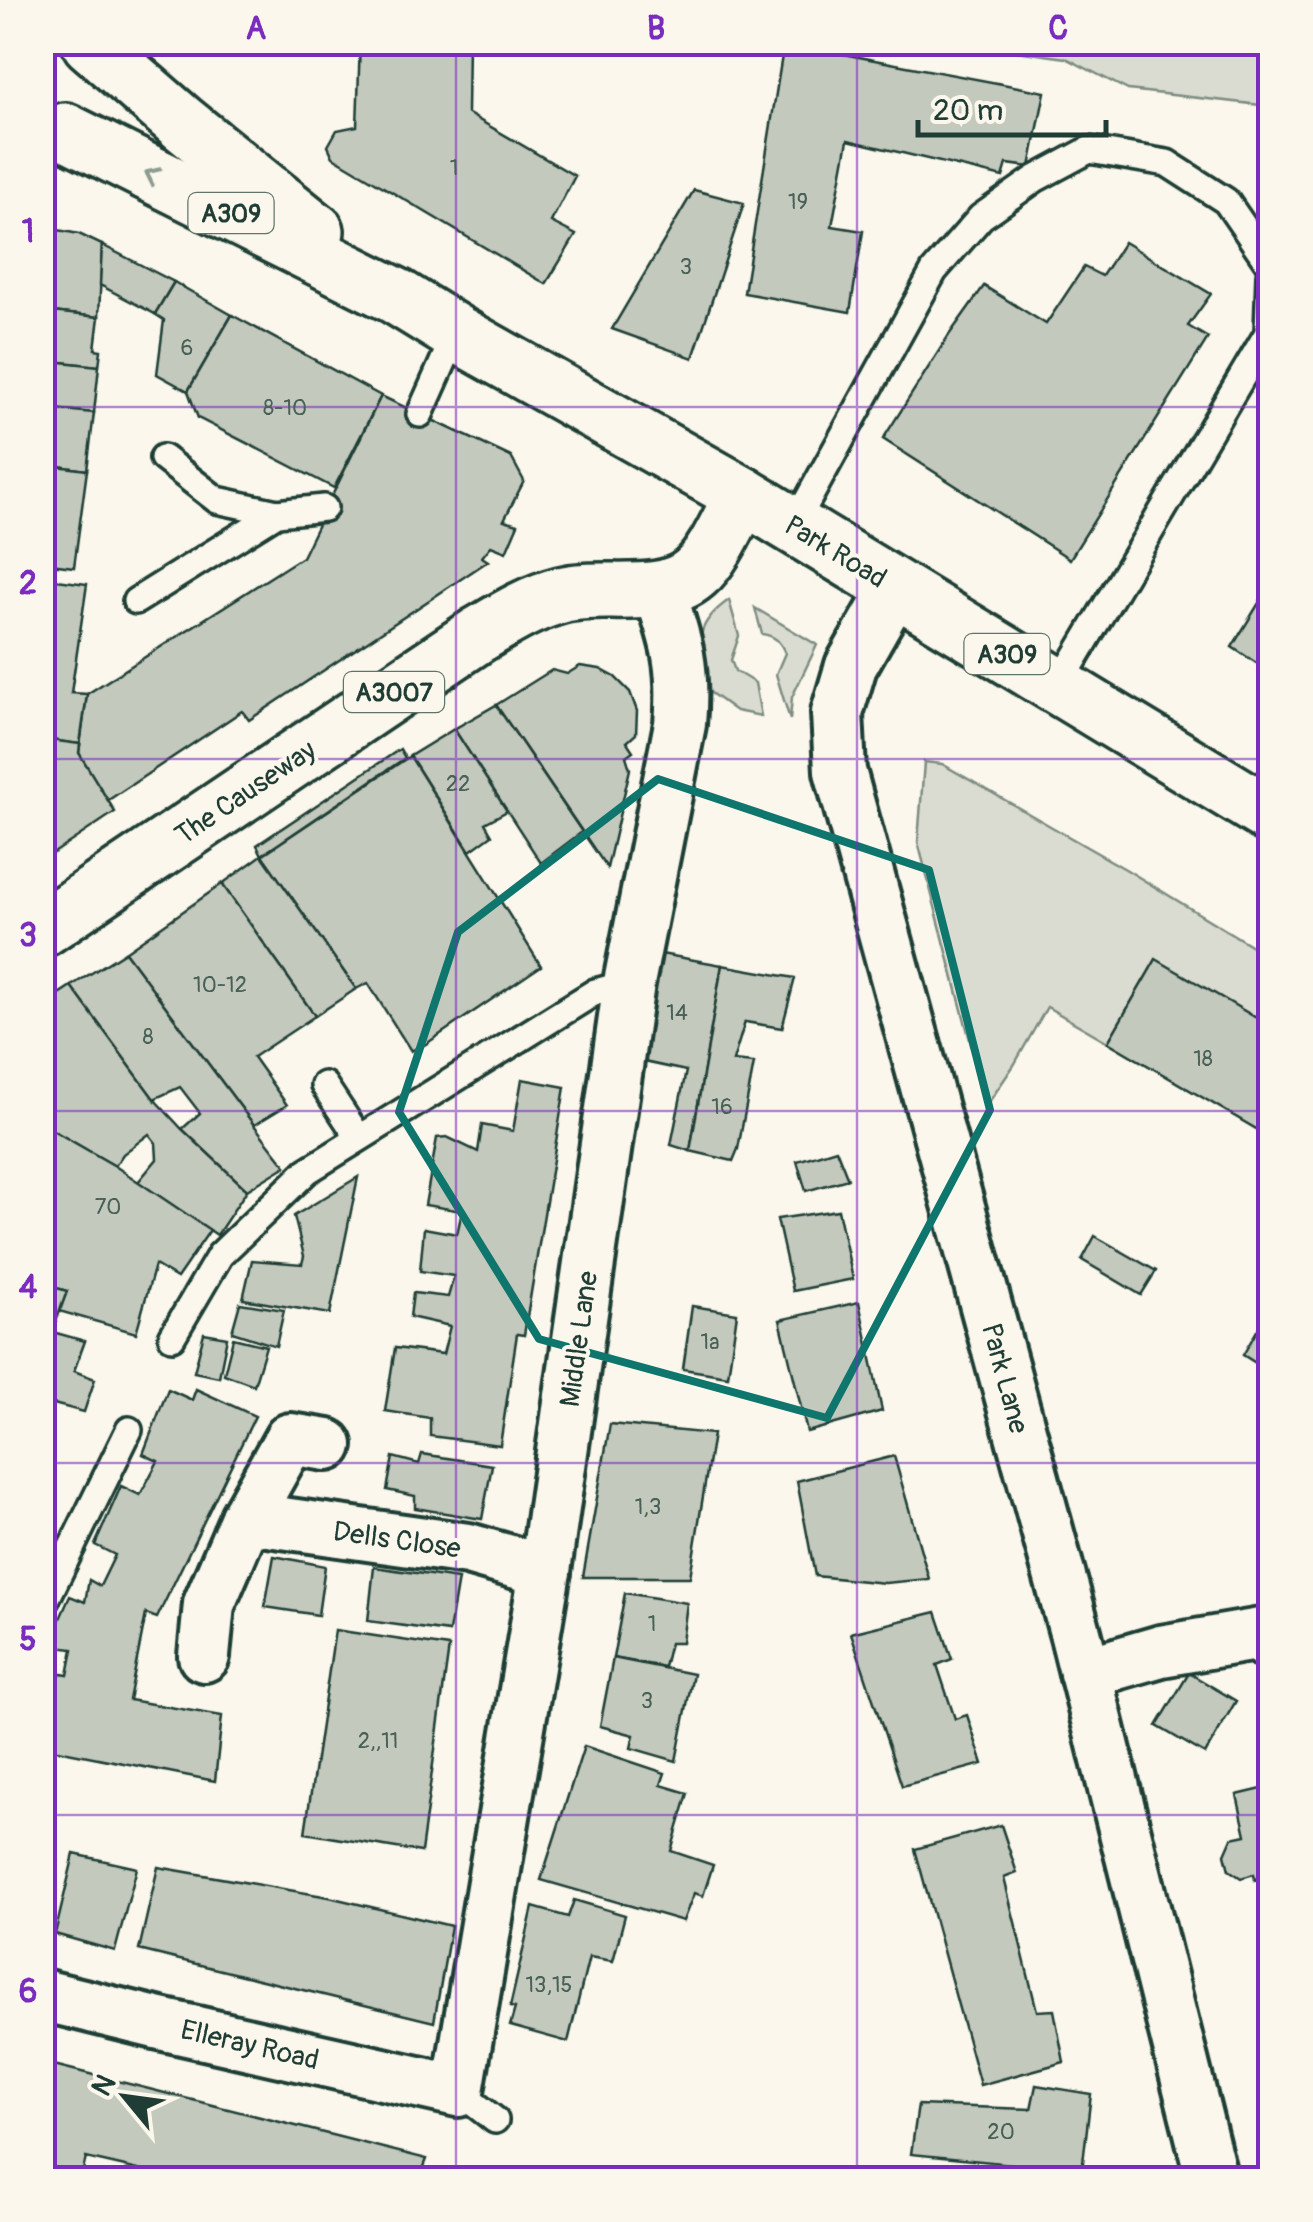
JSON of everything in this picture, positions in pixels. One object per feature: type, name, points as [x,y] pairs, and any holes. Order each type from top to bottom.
[{"type":"main road","name":"Park Road","points":[[90,43],[396,296]]},
{"type":"main road","points":[[54,133],[74,124],[90,107],[98,86],[98,62],[90,43]]},
{"type":"main road","name":"Park Road","points":[[54,133],[396,296],[896,586],[1270,815]]},
{"type":"main road","name":"The Causeway","points":[[42,929],[522,609],[563,594],[659,590],[679,584],[696,573],[708,557],[742,495]]},
{"type":"street","name":"Park Lane","points":[[896,586],[851,666],[841,697],[837,713],[840,771],[1085,1672],[1212,2180]]},
{"type":"street","name":"Middle Lane","points":[[476,2105],[545,1571],[630,983],[680,724],[680,660],[659,590]]},
{"type":"street","points":[[204,1656],[209,1604],[246,1518],[290,1439],[327,1444]]},
{"type":"street","name":"Dells Close","points":[[246,1518],[468,1549],[545,1571]]},
{"type":"street","points":[[1085,1672],[1161,1651],[1269,1635]]},
{"type":"street","name":"Elleray Road","points":[[42,1995],[476,2105]]},
{"type":"lane","points":[[794,526],[934,271],[981,217],[1035,179],[1089,150],[1166,163],[1226,201],[1270,265]]},
{"type":"lane","points":[[1059,685],[1268,334],[1270,275]]},
{"type":"lane","points":[[420,414],[456,333]]},
{"type":"lane","points":[[163,458],[216,500],[278,512],[324,508]]},
{"type":"lane","points":[[136,600],[278,512]]},
{"type":"lane","points":[[172,1337],[220,1255],[307,1171],[594,992],[630,983]]},
{"type":"lane","points":[[324,1085],[360,1138]]},
{"type":"lane","points":[[42,1608],[129,1430]]},
{"type":"highlighted area","points":[[658,779],[929,870],[990,1110],[827,1418],[539,1339],[399,1112],[458,932]]},
{"type":"shaded area","points":[[959,43],[1270,43],[1270,106],[1128,90],[1066,58]]},
{"type":"shaded area","points":[[729,600],[739,636],[731,660],[735,671],[755,683],[761,716],[736,711],[704,688],[700,639],[708,619]]},
{"type":"shaded area","points":[[755,608],[817,645],[792,697],[790,720],[776,674],[785,653],[776,640],[762,634]]},
{"type":"shaded area","points":[[924,762],[942,764],[1270,957],[1270,1026],[1156,960],[1108,1042],[1047,1007],[987,1105],[918,842]]},
{"type":"building","points":[[360,42],[468,42],[467,113],[575,176],[551,222],[576,235],[546,284],[333,157],[328,146],[337,130],[357,126]]},
{"type":"building","points":[[784,43],[1045,92],[1030,167],[1007,164],[1003,177],[848,140],[832,226],[863,231],[850,312],[744,293]]},
{"type":"building","points":[[694,190],[744,203],[693,358],[612,329]]},
{"type":"building","points":[[42,227],[79,234],[102,245],[99,317],[42,311]]},
{"type":"building","points":[[1124,242],[1211,294],[1188,326],[1208,338],[1070,559],[883,439],[984,286],[1046,324],[1084,267],[1102,276]]},
{"type":"building","points":[[102,245],[174,282],[155,314],[100,285]]},
{"type":"building","points":[[174,282],[232,315],[188,391],[157,374],[164,320],[155,314]]},
{"type":"building","points":[[42,311],[99,317],[95,349],[101,350],[99,366],[42,360]]},
{"type":"building","points":[[232,315],[381,396],[334,488],[198,418],[188,391]]},
{"type":"building","points":[[42,360],[99,366],[94,413],[42,408]]},
{"type":"building","points":[[381,396],[511,457],[524,481],[504,520],[518,524],[506,552],[491,546],[482,557],[488,561],[249,720],[242,711],[107,801],[79,753],[87,694],[302,557]]},
{"type":"building","points":[[42,408],[94,413],[87,470],[42,464]]},
{"type":"building","points":[[42,464],[87,470],[74,567],[42,563]]},
{"type":"building","points":[[42,578],[87,584],[71,693],[87,694],[80,744],[42,739]]},
{"type":"building","points":[[1270,585],[1270,672],[1232,647]]},
{"type":"building","points":[[580,666],[600,669],[615,677],[630,692],[637,711],[636,734],[627,742],[633,751],[626,756],[630,769],[607,868],[496,705],[552,670],[567,674]]},
{"type":"building","points":[[496,705],[582,832],[541,863],[454,729]]},
{"type":"building","points":[[454,729],[507,811],[485,823],[492,835],[470,851],[410,756]]},
{"type":"building","points":[[42,739],[80,744],[79,753],[115,812],[42,861]]},
{"type":"building","points":[[400,749],[405,758],[262,855],[257,845]]},
{"type":"building","points":[[410,756],[541,966],[411,1051],[368,983],[356,989],[262,855]]},
{"type":"building","points":[[262,855],[356,989],[315,1016],[222,884]]},
{"type":"building","points":[[222,884],[315,1016],[253,1057],[287,1105],[254,1125],[125,952]]},
{"type":"building","points":[[125,952],[286,1166],[247,1190],[182,1129],[200,1113],[180,1087],[154,1099],[71,986]]},
{"type":"building","points":[[650,952],[722,965],[690,1151],[671,1145],[686,1071],[630,1059]]},
{"type":"building","points":[[1156,959],[1270,1026],[1270,1137],[1108,1042]]},
{"type":"building","points":[[722,965],[795,978],[782,1028],[745,1022],[733,1061],[754,1063],[733,1161],[690,1151]]},
{"type":"building","points":[[71,986],[154,1099],[247,1190],[217,1235],[138,1182],[157,1159],[156,1143],[149,1134],[123,1154],[115,1166],[42,1124],[42,1005]]},
{"type":"building","points":[[522,1079],[565,1087],[524,1335],[517,1334],[500,1445],[430,1436],[430,1418],[385,1411],[395,1348],[443,1354],[450,1326],[410,1317],[413,1293],[448,1297],[454,1276],[420,1271],[424,1228],[457,1234],[462,1211],[425,1205],[437,1138],[447,1137],[478,1152],[482,1125],[513,1131]]},
{"type":"building","points":[[42,1124],[115,1166],[210,1230],[177,1278],[155,1265],[136,1333],[59,1311],[67,1291],[50,1286],[52,1280],[42,1276]]},
{"type":"building","points":[[836,1149],[848,1179],[806,1191],[797,1161]]},
{"type":"building","points":[[358,1177],[330,1314],[243,1299],[252,1260],[302,1264],[304,1256],[294,1216]]},
{"type":"building","points":[[838,1210],[853,1279],[793,1291],[777,1219]]},
{"type":"building","points":[[1095,1236],[1156,1271],[1141,1295],[1082,1260]]},
{"type":"building","points":[[42,1276],[52,1280],[50,1286],[67,1291],[52,1333],[42,1329]]},
{"type":"building","points":[[859,1302],[882,1411],[807,1432],[780,1320]]},
{"type":"building","points":[[240,1303],[284,1310],[276,1346],[232,1332]]},
{"type":"building","points":[[692,1306],[737,1313],[728,1376],[683,1369]]},
{"type":"building","points":[[1270,1308],[1270,1372],[1243,1355]]},
{"type":"building","points":[[42,1329],[85,1341],[74,1371],[95,1379],[84,1412],[42,1401]]},
{"type":"building","points":[[204,1333],[227,1337],[219,1377],[194,1372]]},
{"type":"building","points":[[233,1338],[266,1346],[254,1385],[224,1374]]},
{"type":"building","points":[[168,1389],[192,1400],[196,1389],[255,1416],[157,1618],[146,1614],[129,1700],[222,1716],[215,1781],[42,1747],[48,1672],[68,1675],[73,1649],[48,1646],[70,1596],[85,1602],[89,1580],[100,1586],[115,1555],[95,1545],[121,1486],[140,1495],[158,1461],[143,1454]]},
{"type":"building","points":[[610,1424],[713,1434],[690,1577],[583,1577]]},
{"type":"building","points":[[422,1454],[492,1465],[482,1519],[415,1508],[415,1496],[387,1490],[393,1457],[419,1464]]},
{"type":"building","points":[[894,1456],[929,1579],[885,1583],[815,1576],[797,1481]]},
{"type":"building","points":[[42,1530],[56,1535],[45,1563],[42,1562]]},
{"type":"building","points":[[274,1556],[325,1566],[318,1615],[265,1607]]},
{"type":"building","points":[[374,1567],[458,1579],[449,1632],[368,1621]]},
{"type":"building","points":[[625,1593],[687,1603],[682,1643],[670,1643],[664,1667],[613,1658]]},
{"type":"building","points":[[936,1612],[952,1659],[937,1665],[955,1719],[967,1715],[983,1764],[902,1786],[851,1633]]},
{"type":"building","points":[[335,1630],[449,1647],[421,1852],[305,1833]]},
{"type":"building","points":[[613,1658],[693,1674],[676,1761],[631,1748],[634,1735],[600,1726]]},
{"type":"building","points":[[1189,1673],[1236,1701],[1205,1754],[1157,1726]]},
{"type":"building","points":[[584,1746],[665,1773],[661,1785],[688,1793],[671,1851],[713,1865],[703,1896],[694,1893],[683,1921],[541,1880]]},
{"type":"building","points":[[1270,1787],[1270,1876],[1255,1880],[1254,1874],[1241,1878],[1229,1870],[1225,1854],[1232,1838],[1246,1835],[1237,1795]]},
{"type":"building","points":[[1001,1825],[1017,1873],[1004,1878],[1037,2011],[1054,2010],[1064,2062],[980,2085],[915,1849]]},
{"type":"building","points":[[74,1854],[137,1868],[115,1951],[55,1934]]},
{"type":"building","points":[[42,1857],[58,1861],[42,1929]]},
{"type":"building","points":[[158,1867],[329,1897],[451,1926],[434,2022],[139,1950]]},
{"type":"building","points":[[574,1900],[625,1915],[613,1961],[589,1957],[568,2042],[510,2026],[515,2008],[510,2007],[533,1907],[568,1917]]},
{"type":"building","points":[[42,2062],[427,2159],[419,2180],[294,2180],[295,2175],[284,2171],[281,2180],[182,2180],[86,2158],[82,2174],[42,2165]]},
{"type":"building","points":[[1036,2085],[1091,2094],[1082,2171],[911,2154],[918,2105],[1031,2109]]}]
